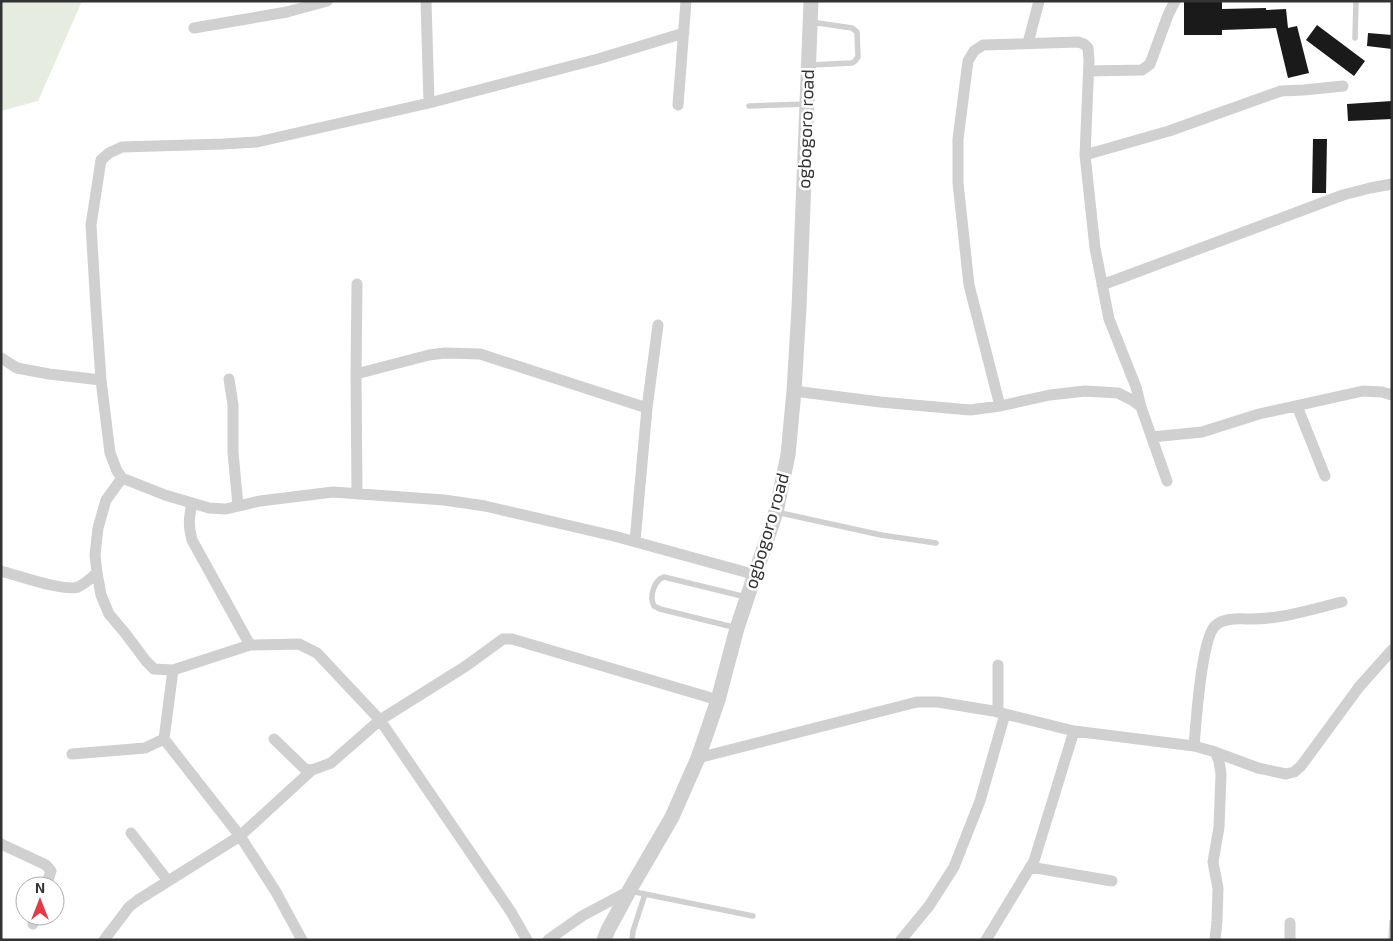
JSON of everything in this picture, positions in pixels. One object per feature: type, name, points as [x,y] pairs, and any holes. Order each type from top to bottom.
[{"type":"street","points":[[194,28],[287,12],[327,1]]},
{"type":"street","points":[[426,1],[429,103]]},
{"type":"street","points":[[678,105],[686,1]]},
{"type":"street","name":"ogbogoro road","points":[[604,940],[629,891],[672,817],[698,758],[718,700],[737,628],[776,512],[788,455],[794,391],[811,1]]},
{"type":"street","points":[[1028,43],[1039,1]]},
{"type":"street","points":[[1089,70],[1142,70],[1150,64],[1168,15],[1176,1]]},
{"type":"street","points":[[684,33],[598,59],[429,103],[257,142],[122,147],[110,153],[101,160],[91,225],[101,380],[110,453],[122,478],[165,495],[209,508],[226,509],[260,501],[333,492],[444,500],[485,506],[635,541],[756,575]]},
{"type":"street","points":[[1000,406],[969,285],[958,183],[958,139],[968,62],[974,51],[983,45],[1078,42],[1088,48],[1089,70],[1085,155],[1095,248],[1102,285],[1109,319],[1136,387],[1141,407],[1167,481]]},
{"type":"street","points":[[1085,155],[1169,132],[1281,91],[1343,86]]},
{"type":"street","points":[[1102,285],[1342,195],[1392,184]]},
{"type":"street","points":[[357,284],[357,494]]},
{"type":"street","points":[[635,541],[647,408],[658,325]]},
{"type":"street","points":[[356,374],[429,355],[445,353],[480,354],[647,408]]},
{"type":"street","points":[[1,358],[17,368],[101,380]]},
{"type":"street","points":[[229,379],[233,405],[233,452],[238,506]]},
{"type":"street","points":[[794,391],[880,402],[970,410],[1000,406],[1050,395],[1085,391],[1118,393],[1141,407]]},
{"type":"street","points":[[1152,436],[1202,432],[1259,414],[1363,391],[1392,394]]},
{"type":"street","points":[[1297,406],[1325,476]]},
{"type":"street","points":[[122,478],[106,500],[98,528],[95,555],[97,573],[101,596],[110,614],[146,662],[154,670],[173,670],[250,645],[299,644],[317,653],[380,720],[512,912],[527,940]]},
{"type":"street","points":[[192,503],[189,520],[192,540],[250,645]]},
{"type":"street","points":[[1,571],[56,586],[72,588],[82,584],[97,573]]},
{"type":"street","points":[[1194,746],[1202,664],[1214,627],[1221,622],[1230,620],[1269,618],[1301,613],[1342,602]]},
{"type":"street","points":[[104,940],[129,907],[138,900],[240,836],[312,770],[331,763],[380,720],[466,666],[503,639],[512,638],[718,700]]},
{"type":"street","points":[[698,758],[917,702],[938,702],[1002,713],[1074,731],[1194,746],[1258,768],[1286,774],[1294,772],[1301,766],[1359,687],[1392,650]]},
{"type":"street","points":[[901,940],[929,906],[954,867],[980,801],[1002,713],[998,665]]},
{"type":"street","points":[[173,670],[164,739],[240,836],[276,892],[302,940]]},
{"type":"street","points":[[986,940],[1034,861],[1074,731]]},
{"type":"street","points":[[72,754],[145,748],[164,739]]},
{"type":"street","points":[[274,739],[305,769],[312,770]]},
{"type":"street","points":[[1214,940],[1217,921],[1218,888],[1213,862],[1219,827],[1220,774],[1220,761],[1215,752]]},
{"type":"street","points":[[131,833],[168,880]]},
{"type":"street","points":[[1,844],[46,865],[51,871],[49,876]]},
{"type":"street","points":[[1030,867],[1112,880]]},
{"type":"street","points":[[548,940],[582,916],[629,891]]},
{"type":"street","points":[[1290,923],[1290,940]]},
{"type":"lane","points":[[1355,38],[1356,1]]},
{"type":"lane","points":[[808,65],[852,63],[858,58],[857,32],[854,29],[810,22]]},
{"type":"lane","points":[[749,106],[807,104]]},
{"type":"lane","points":[[776,512],[881,535],[936,543]]},
{"type":"lane","points":[[737,628],[654,606],[652,596],[657,581],[664,577],[748,597]]},
{"type":"lane","points":[[629,891],[753,916]]},
{"type":"lane","points":[[632,940],[645,894]]},
{"type":"lane","points":[[1391,940],[1392,922]]},
{"type":"shaded area","points":[[1,1],[82,1],[38,101],[1,111]]},
{"type":"building","points":[[1184,1],[1222,1],[1222,9],[1286,9],[1288,28],[1297,26],[1309,73],[1288,78],[1276,28],[1222,30],[1222,35],[1184,35]]},
{"type":"building","points":[[1317,25],[1365,61],[1354,76],[1306,40]]},
{"type":"building","points":[[1368,33],[1392,35],[1392,49],[1367,46]]},
{"type":"building","points":[[1392,101],[1392,119],[1348,121],[1347,104]]},
{"type":"building","points":[[1313,139],[1327,139],[1326,193],[1312,193]]}]
